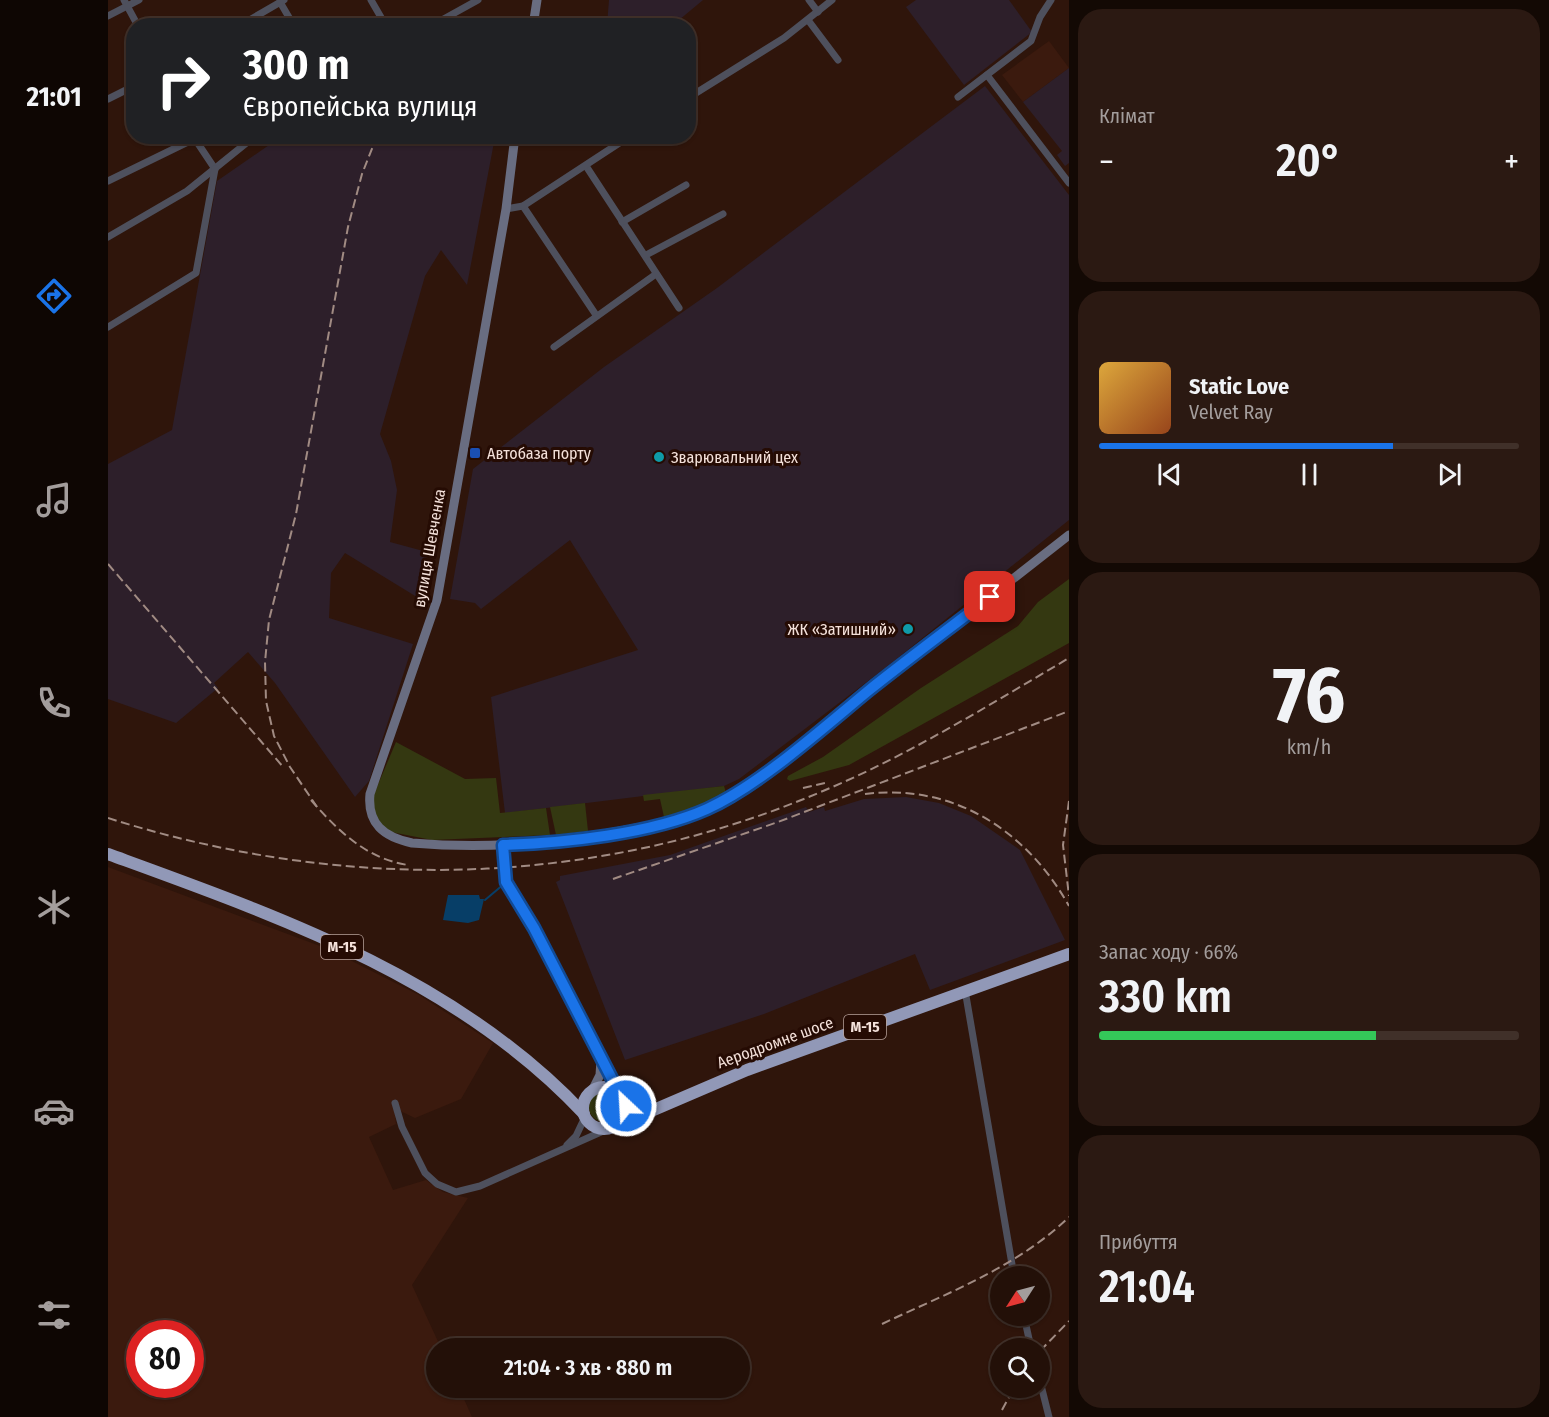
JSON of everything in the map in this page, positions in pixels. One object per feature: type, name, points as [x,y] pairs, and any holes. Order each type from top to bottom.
[{"type":"highway","name":"М-15","points":[[108,855],[268,912],[387,968],[450,1003],[511,1048],[553,1084],[598,1128],[612,1127]]},
{"type":"highway","name":"Аеродромне шосе","points":[[612,1127],[747,1070],[1069,954]]},
{"type":"highway","name":"М-15","points":[[553,1084],[574,1092],[605,1086],[622,1096]]},
{"type":"highway","points":[[584,1116],[584,1101],[592,1090]]},
{"type":"highway","name":"Аеродромне шосе","points":[[622,1096],[642,1107],[663,1104]]},
{"type":"highway","points":[[612,1127],[625,1114],[622,1096]]},
{"type":"main road","points":[[534,18],[537,0]]},
{"type":"main road","name":"вулиця Шевченка","points":[[514,144],[506,209],[437,600],[424,643],[369,794],[368,806],[374,824],[381,832],[396,840],[435,845],[503,845],[600,835],[662,824],[715,806],[801,745],[1069,535]]},
{"type":"main road","points":[[503,845],[506,882],[534,928],[622,1096]]},
{"type":"main road","points":[[592,1090],[602,1067],[599,1052]]},
{"type":"street","points":[[108,16],[126,3],[139,0]]},
{"type":"street","points":[[371,0],[381,18]]},
{"type":"street","points":[[445,18],[478,0]]},
{"type":"street","points":[[809,0],[818,12]]},
{"type":"street","points":[[696,93],[808,20],[832,0]]},
{"type":"street","points":[[958,97],[1031,40],[1040,17],[1051,0]]},
{"type":"street","points":[[253,18],[282,1],[290,18]]},
{"type":"street","points":[[126,3],[134,18]]},
{"type":"street","points":[[808,20],[838,60]]},
{"type":"street","points":[[987,75],[1069,183]]},
{"type":"street","points":[[108,99],[126,90]]},
{"type":"street","points":[[108,182],[182,144]]},
{"type":"street","points":[[108,327],[196,273],[215,169],[198,144]]},
{"type":"street","points":[[108,237],[187,191],[245,144]]},
{"type":"street","points":[[506,209],[523,207],[618,144]]},
{"type":"street","points":[[586,166],[679,308]]},
{"type":"street","points":[[622,222],[686,185]]},
{"type":"street","points":[[523,207],[596,315]]},
{"type":"street","points":[[646,255],[723,214]]},
{"type":"street","points":[[554,347],[596,315],[657,274]]},
{"type":"street","points":[[965,990],[1012,1266]]},
{"type":"street","name":"Аеродромне шосе","points":[[395,1103],[402,1127],[426,1173],[437,1184],[456,1192],[480,1186],[612,1127]]},
{"type":"street","name":"Аеродромне шосе","points":[[561,1151],[576,1136],[584,1116]]},
{"type":"street","points":[[1044,1398],[1049,1417]]},
{"type":"shaded area","points":[[609,0],[703,0],[681,18],[608,18]]},
{"type":"shaded area","points":[[916,0],[1009,0],[1032,32],[964,85],[906,7]]},
{"type":"shaded area","points":[[1049,41],[1069,68],[1023,102],[1002,75]]},
{"type":"shaded area","points":[[1069,68],[1069,163],[1065,166],[1057,155],[1062,151],[1023,102]]},
{"type":"shaded area","points":[[985,86],[1069,195],[1069,520],[889,665],[739,779],[724,786],[505,813],[491,697],[638,650],[570,540],[481,609],[475,603],[450,599],[473,469],[604,367],[717,288]]},
{"type":"shaded area","points":[[270,144],[494,144],[467,285],[441,250],[425,276],[380,434],[391,461],[397,490],[390,542],[427,552],[425,602],[345,553],[331,573],[329,618],[413,644],[369,781],[355,797],[275,683],[248,652],[214,683],[218,688],[176,723],[108,699],[108,464],[172,430],[217,181]]},
{"type":"shaded area","points":[[906,797],[939,803],[971,816],[1020,850],[1065,940],[930,990],[915,954],[764,1014],[625,1060],[556,882],[560,880],[560,876],[670,855],[806,807],[809,812],[824,807],[825,811],[864,799]]},
{"type":"shaded area","points":[[108,867],[328,949],[419,995],[493,1043],[461,1099],[415,1118],[394,1108],[396,1124],[369,1137],[393,1190],[426,1180],[443,1192],[468,1198],[412,1285],[436,1338],[426,1338],[426,1398],[463,1398],[472,1417],[108,1417]]},
{"type":"green space","points":[[1069,579],[1069,643],[849,765],[790,781],[787,779],[788,776],[823,757],[921,688],[1018,626],[1038,602]]},
{"type":"green space","points":[[396,742],[465,779],[496,778],[500,813],[546,808],[550,835],[432,840],[391,832],[382,826],[373,809],[374,794]]},
{"type":"green space","points":[[724,786],[726,793],[711,802],[664,817],[660,799],[644,801],[643,795]]},
{"type":"green space","points":[[585,803],[588,831],[556,835],[550,807]]},
{"type":"green space","points":[[604,1092],[614,1097],[619,1107],[614,1117],[604,1122],[594,1117],[589,1107],[594,1097]]},
{"type":"water","points":[[448,895],[479,895],[480,899],[484,899],[479,920],[468,923],[443,920]]},
{"type":"waterway","points":[[485,900],[504,884]]},
{"type":"railway","points":[[317,807],[290,767],[274,736],[266,701],[265,662],[269,620],[296,514],[348,227],[362,174],[374,144]]},
{"type":"railway","points":[[108,564],[284,768]]},
{"type":"railway","points":[[108,818],[197,842],[287,859],[378,868],[468,869],[558,862],[648,847],[736,823],[823,791],[918,745],[1069,658]]},
{"type":"railway","points":[[613,879],[778,822],[1069,711]]},
{"type":"railway","points":[[803,788],[829,782]]},
{"type":"railway","points":[[865,794],[898,793],[929,796],[958,805],[985,818],[1032,855],[1052,879],[1069,906]]},
{"type":"railway","points":[[311,800],[354,842],[379,857],[408,865]]},
{"type":"railway","points":[[1069,801],[1063,845],[1069,896]]},
{"type":"railway","points":[[882,1324],[1004,1265],[1027,1251],[1069,1217]]},
{"type":"railway","points":[[1050,1341],[1069,1321]]},
{"type":"railway","points":[[1002,1410],[1009,1398]]},
{"type":"place","name":"Автобаза порту","points":[[475,453]]},
{"type":"place","name":"Зварювальний цех","points":[[659,457]]},
{"type":"place","name":"ЖК «Затишний»","points":[[908,629]]},
{"type":"route","points":[[626,1106],[534,928],[506,882],[502,864],[503,845],[532,844],[608,834],[662,824],[715,806],[775,765],[990,597]]}]
